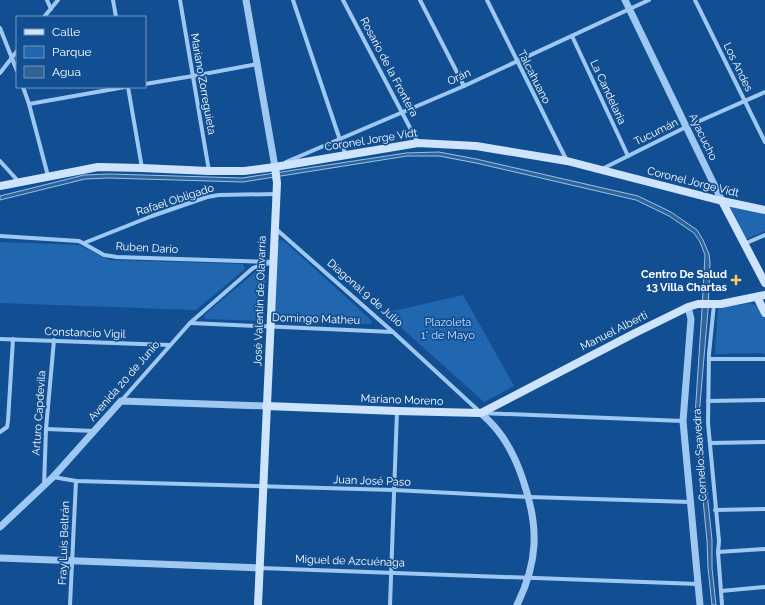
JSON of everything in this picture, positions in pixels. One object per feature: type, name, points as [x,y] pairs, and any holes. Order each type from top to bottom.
[{"type":"main road","name":"Coronel Jorge Vidt","points":[[0,186],[98,167],[209,171],[275,169],[418,143],[476,146],[567,161],[722,201],[765,210]]},
{"type":"main road","name":"José Valentín de Olavarría","points":[[258,605],[276,194],[275,169]]},
{"type":"main road","name":"Ayacucho","points":[[722,201],[765,283]]},
{"type":"main road","name":"Manuel Alberti","points":[[481,413],[627,336],[688,307],[698,304],[720,304],[761,296]]},
{"type":"main road","points":[[761,296],[765,313]]},
{"type":"main road","name":"Mariano Moreno","points":[[266,406],[481,413]]},
{"type":"street","points":[[47,0],[51,9]]},
{"type":"street","points":[[45,16],[58,0]]},
{"type":"street","points":[[113,0],[116,16]]},
{"type":"street","name":"Mariano Zorreguieta","points":[[180,0],[209,171]]},
{"type":"street","name":"José Valentín de Olavarría","points":[[246,0],[275,169]]},
{"type":"street","points":[[293,0],[346,155]]},
{"type":"street","name":"Rosario de la Frontera","points":[[343,0],[418,143]]},
{"type":"street","points":[[420,0],[464,86]]},
{"type":"street","name":"Talcahuano","points":[[487,0],[567,161]]},
{"type":"street","name":"Ayacucho","points":[[625,0],[722,201]]},
{"type":"street","name":"Orán","points":[[275,169],[464,86],[516,60],[649,0]]},
{"type":"street","name":"Los Andes","points":[[695,0],[765,142]]},
{"type":"street","points":[[0,28],[16,68]]},
{"type":"street","name":"La Candelaria","points":[[572,36],[628,156]]},
{"type":"street","points":[[0,73],[16,52]]},
{"type":"street","points":[[146,84],[257,64]]},
{"type":"street","points":[[23,88],[48,176]]},
{"type":"street","points":[[29,104],[119,88]]},
{"type":"street","points":[[128,88],[142,168]]},
{"type":"street","name":"Tucumán","points":[[600,170],[686,127],[765,92]]},
{"type":"street","points":[[0,161],[19,182]]},
{"type":"street","name":"Rafael Obligado","points":[[84,243],[152,216],[207,197],[219,195],[276,194]]},
{"type":"street","name":"Diagonal 9 de Julio","points":[[274,228],[393,332],[481,413],[498,431],[510,450],[521,473],[534,517],[534,544],[528,577],[517,605]]},
{"type":"street","points":[[744,244],[765,235]]},
{"type":"street","name":"Ruben Dario","points":[[0,236],[79,241],[104,255],[117,257],[273,262]]},
{"type":"street","name":"Avenida 20 de Junio","points":[[0,526],[53,477],[190,323],[253,268],[273,262]]},
{"type":"street","name":"Cornelio Saavedra","points":[[714,304],[709,358],[708,401],[715,510],[719,542],[718,552],[722,605]]},
{"type":"street","name":"Cornelio Saavedra","points":[[688,307],[691,319],[683,421],[700,605]]},
{"type":"street","name":"Domingo Matheu","points":[[190,323],[393,332]]},
{"type":"street","name":"Constancio Vigil","points":[[0,339],[170,345]]},
{"type":"street","points":[[0,432],[7,427],[8,422],[13,339]]},
{"type":"street","name":"Arturo Capdevila","points":[[44,486],[46,429],[54,340]]},
{"type":"street","points":[[709,358],[765,359]]},
{"type":"street","points":[[708,401],[765,400]]},
{"type":"street","name":"Mariano Moreno","points":[[121,401],[266,406]]},
{"type":"street","points":[[390,605],[396,411]]},
{"type":"street","name":"Mariano Moreno","points":[[481,413],[683,421]]},
{"type":"street","points":[[46,429],[94,431]]},
{"type":"street","points":[[710,443],[765,442]]},
{"type":"street","name":"Juan José Paso","points":[[53,477],[76,481],[394,490],[529,497],[690,502]]},
{"type":"street","name":"Fray Luis Beltrán","points":[[70,605],[76,481]]},
{"type":"street","points":[[715,510],[765,509]]},
{"type":"street","points":[[718,552],[765,550]]},
{"type":"street","name":"Miguel de Azcuénaga","points":[[0,558],[391,574],[528,577],[698,584]]},
{"type":"street","points":[[721,590],[765,587]]},
{"type":"green space","points":[[730,206],[765,213],[765,231],[746,239]]},
{"type":"green space","points":[[281,240],[284,241],[371,320],[371,324],[276,320],[278,243]]},
{"type":"green space","points":[[0,242],[79,245],[109,260],[243,264],[245,269],[196,310],[0,303]]},
{"type":"green space","points":[[259,269],[262,269],[266,274],[264,317],[260,321],[205,319],[204,315]]},
{"type":"green space","name":"Plazoleta 1° de Mayo","points":[[463,295],[514,386],[484,402],[385,313]]},
{"type":"green space","points":[[751,303],[760,308],[765,319],[765,355],[762,353],[715,354],[718,308]]},
{"type":"water","points":[[439,152],[638,196],[671,212],[697,230],[709,254],[710,263],[708,310],[699,416],[712,540],[712,568],[716,605],[712,605],[695,416],[705,255],[700,242],[694,233],[669,216],[636,200],[476,163],[439,156],[407,156],[243,182],[109,178],[85,179],[0,200],[0,196],[84,175],[110,174],[242,178],[406,153]]},
{"type":"place","name":"Centro De Salud 13 Villa Chartas","points":[[736,280]]}]
